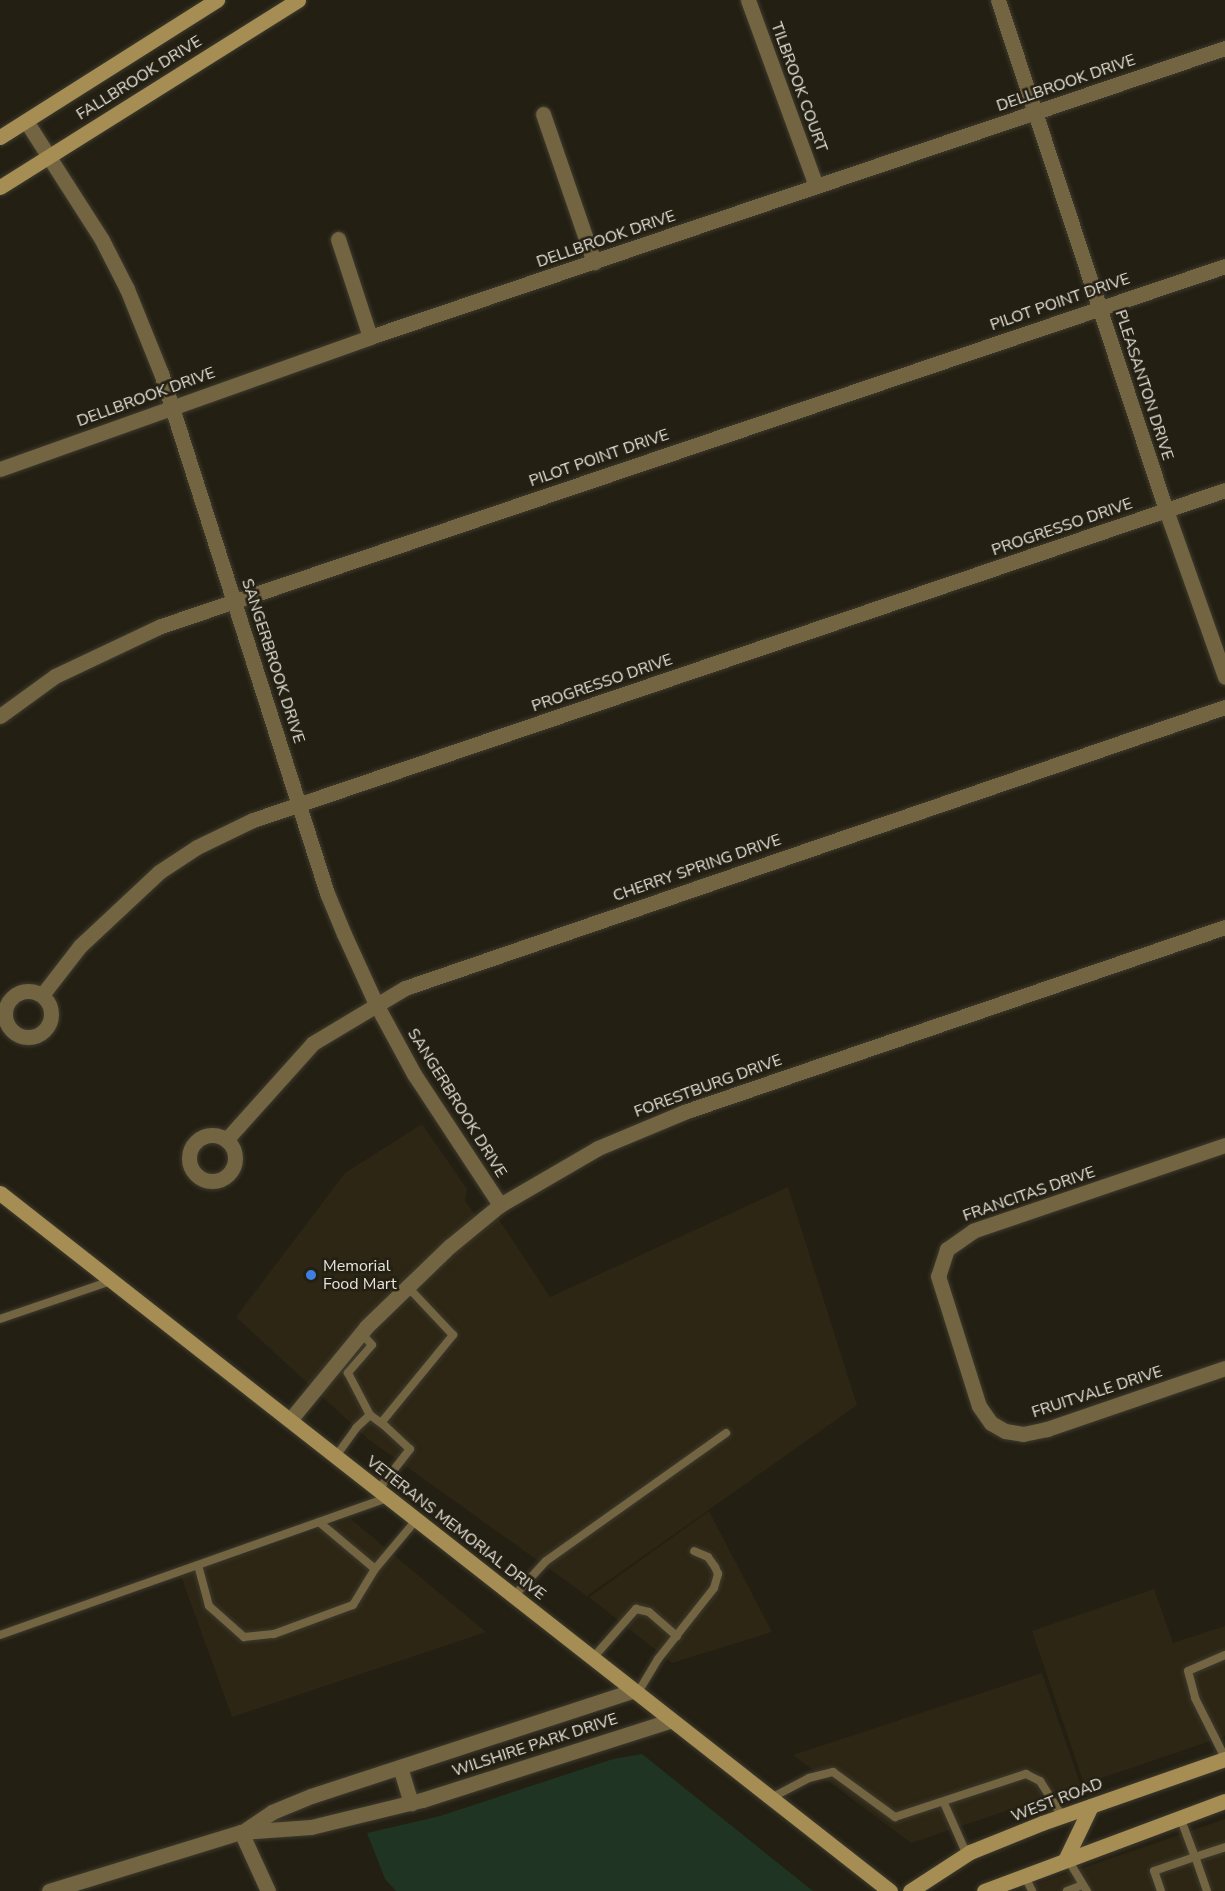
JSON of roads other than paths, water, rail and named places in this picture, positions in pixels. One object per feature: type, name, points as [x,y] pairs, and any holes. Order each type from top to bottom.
[{"type":"main road","name":"FALLBROOK DRIVE","points":[[0,137],[217,0]]},
{"type":"main road","name":"FALLBROOK DRIVE","points":[[0,187],[298,0]]},
{"type":"main road","name":"VETERANS MEMORIAL DRIVE","points":[[0,1193],[417,1519],[670,1721],[890,1891]]},
{"type":"main road","name":"WEST ROAD","points":[[910,1891],[967,1855],[1062,1816],[1225,1759]]},
{"type":"main road","points":[[984,1891],[1066,1858],[1225,1801]]},
{"type":"main road","points":[[1066,1858],[1091,1806]]},
{"type":"street","name":"TILBROOK COURT","points":[[748,0],[816,186]]},
{"type":"street","name":"PLEASANTON DRIVE","points":[[998,0],[1037,112],[1166,510],[1225,677]]},
{"type":"street","name":"DELLBROOK DRIVE","points":[[0,469],[370,337],[1225,48]]},
{"type":"street","points":[[543,114],[594,262]]},
{"type":"street","name":"SANGERBROOK DRIVE","points":[[26,121],[102,240],[127,290],[171,407],[301,804],[327,892],[376,1004],[414,1074],[500,1205]]},
{"type":"street","points":[[338,239],[370,337]]},
{"type":"street","name":"PILOT POINT DRIVE","points":[[0,716],[55,676],[100,652],[235,601],[1225,266]]},
{"type":"street","name":"PROGRESSO DRIVE","points":[[42,995],[96,930],[159,872],[196,847],[253,820],[1225,490]]},
{"type":"street","name":"CHERRY SPRING DRIVE","points":[[226,1140],[313,1043],[376,1004],[443,973],[1225,707]]},
{"type":"street","name":"FORESTBURG DRIVE","points":[[290,1420],[361,1333],[406,1285],[500,1205],[598,1148],[684,1112],[1225,927]]},
{"type":"street","name":"FRANCITAS DRIVE","points":[[959,1347],[938,1276],[947,1249],[958,1238],[1225,1145]]},
{"type":"street","name":"FRUITVALE DRIVE","points":[[959,1347],[979,1406],[991,1423],[1005,1431],[1023,1434],[1225,1368]]},
{"type":"street","name":"WILSHIRE PARK DRIVE","points":[[241,1832],[272,1812],[311,1796],[634,1692]]},
{"type":"street","name":"WILSHIRE PARK DRIVE","points":[[49,1891],[241,1832],[311,1827],[411,1803],[670,1721]]},
{"type":"street","points":[[400,1767],[411,1803]]},
{"type":"street","points":[[241,1832],[268,1891]]},
{"type":"lane","points":[[0,1319],[111,1281]]},
{"type":"lane","points":[[381,1423],[453,1335],[406,1285]]},
{"type":"lane","points":[[0,1635],[320,1522],[384,1493],[410,1449],[370,1415],[348,1373],[372,1345],[361,1333]]},
{"type":"lane","points":[[336,1456],[370,1415]]},
{"type":"lane","points":[[514,1596],[546,1561],[726,1433]]},
{"type":"lane","points":[[198,1564],[209,1606],[244,1637],[274,1634],[353,1605],[375,1569],[417,1519]]},
{"type":"lane","points":[[320,1522],[375,1569]]},
{"type":"lane","points":[[634,1692],[706,1601],[718,1574],[708,1557],[694,1551]]},
{"type":"lane","points":[[592,1659],[636,1609],[650,1612],[677,1636]]},
{"type":"lane","points":[[1225,1655],[1188,1671],[1194,1698],[1225,1759]]},
{"type":"lane","points":[[771,1798],[809,1778],[833,1772],[895,1817],[944,1803],[1026,1774],[1040,1781],[1062,1816]]},
{"type":"lane","points":[[944,1803],[967,1855]]},
{"type":"lane","points":[[1180,1817],[1207,1891]]},
{"type":"lane","points":[[1161,1891],[1154,1871],[1225,1847]]},
{"type":"lane","points":[[1066,1858],[1083,1888],[1067,1891]]},
{"type":"lane","points":[[1024,1875],[1032,1891]]},
{"type":"place","name":"Memorial Food Mart","points":[[311,1275]]}]
